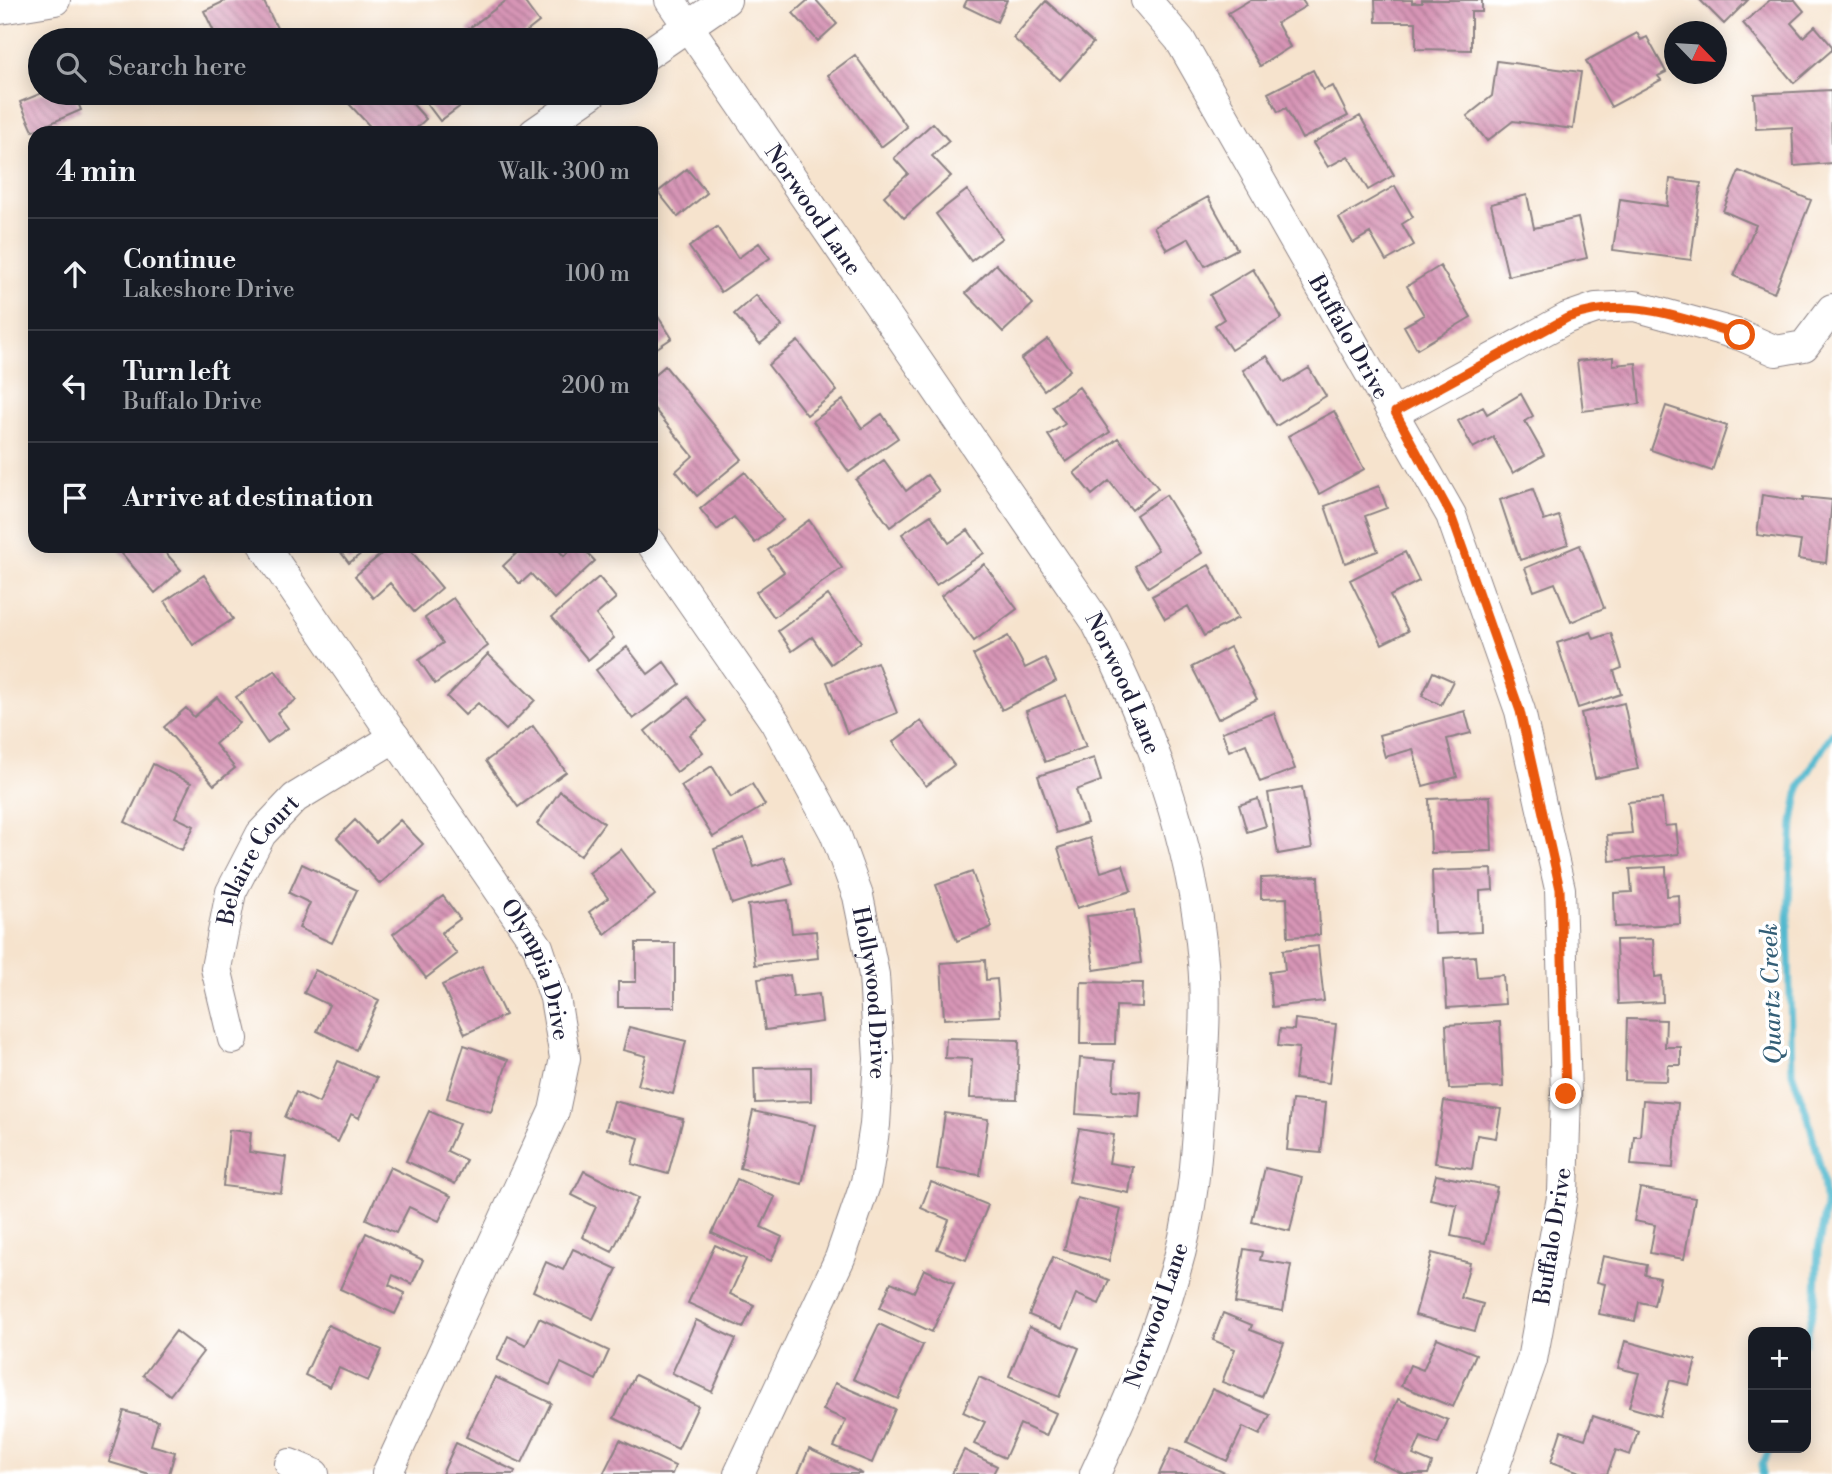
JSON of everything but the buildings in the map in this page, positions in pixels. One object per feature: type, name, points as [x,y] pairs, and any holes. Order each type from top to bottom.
[{"type":"street","points":[[0,9],[55,0]]},
{"type":"street","name":"Norwood Lane","points":[[670,0],[1096,620],[1148,730],[1186,849],[1204,966],[1203,1053],[1196,1175],[1176,1271],[1148,1351],[1095,1474]]},
{"type":"street","points":[[658,47],[726,0]]},
{"type":"street","name":"Buffalo Drive","points":[[1146,0],[1187,51],[1395,412],[1451,515],[1515,698],[1560,889],[1566,1094],[1563,1192],[1532,1360],[1492,1474]]},
{"type":"street","points":[[544,126],[575,105]]},
{"type":"street","points":[[1395,412],[1567,318],[1596,308],[1635,306],[1740,335],[1776,351],[1804,346],[1832,309]]},
{"type":"street","name":"Olympia Drive","points":[[269,553],[538,947],[555,998],[565,1059],[554,1111],[387,1474]]},
{"type":"street","name":"Hollywood Drive","points":[[658,553],[775,722],[835,833],[858,897],[874,975],[879,1059],[876,1125],[866,1182],[840,1258],[739,1474]]},
{"type":"street","name":"Bellaire Court","points":[[233,1039],[216,968],[231,892],[261,834],[295,798],[395,737]]},
{"type":"waterway","name":"Quartz Creek","points":[[1809,1327],[1816,1294],[1818,1250],[1826,1207],[1822,1173],[1808,1117],[1792,1072],[1788,919],[1793,822],[1799,788],[1832,733]]},
{"type":"waterway","name":"Quartz Creek","points":[[1762,1474],[1762,1464],[1768,1453]]},
{"type":"route","points":[[1566,1094],[1560,889],[1520,711],[1451,515],[1395,412],[1510,347],[1567,318],[1596,308],[1635,306],[1740,335]]}]
